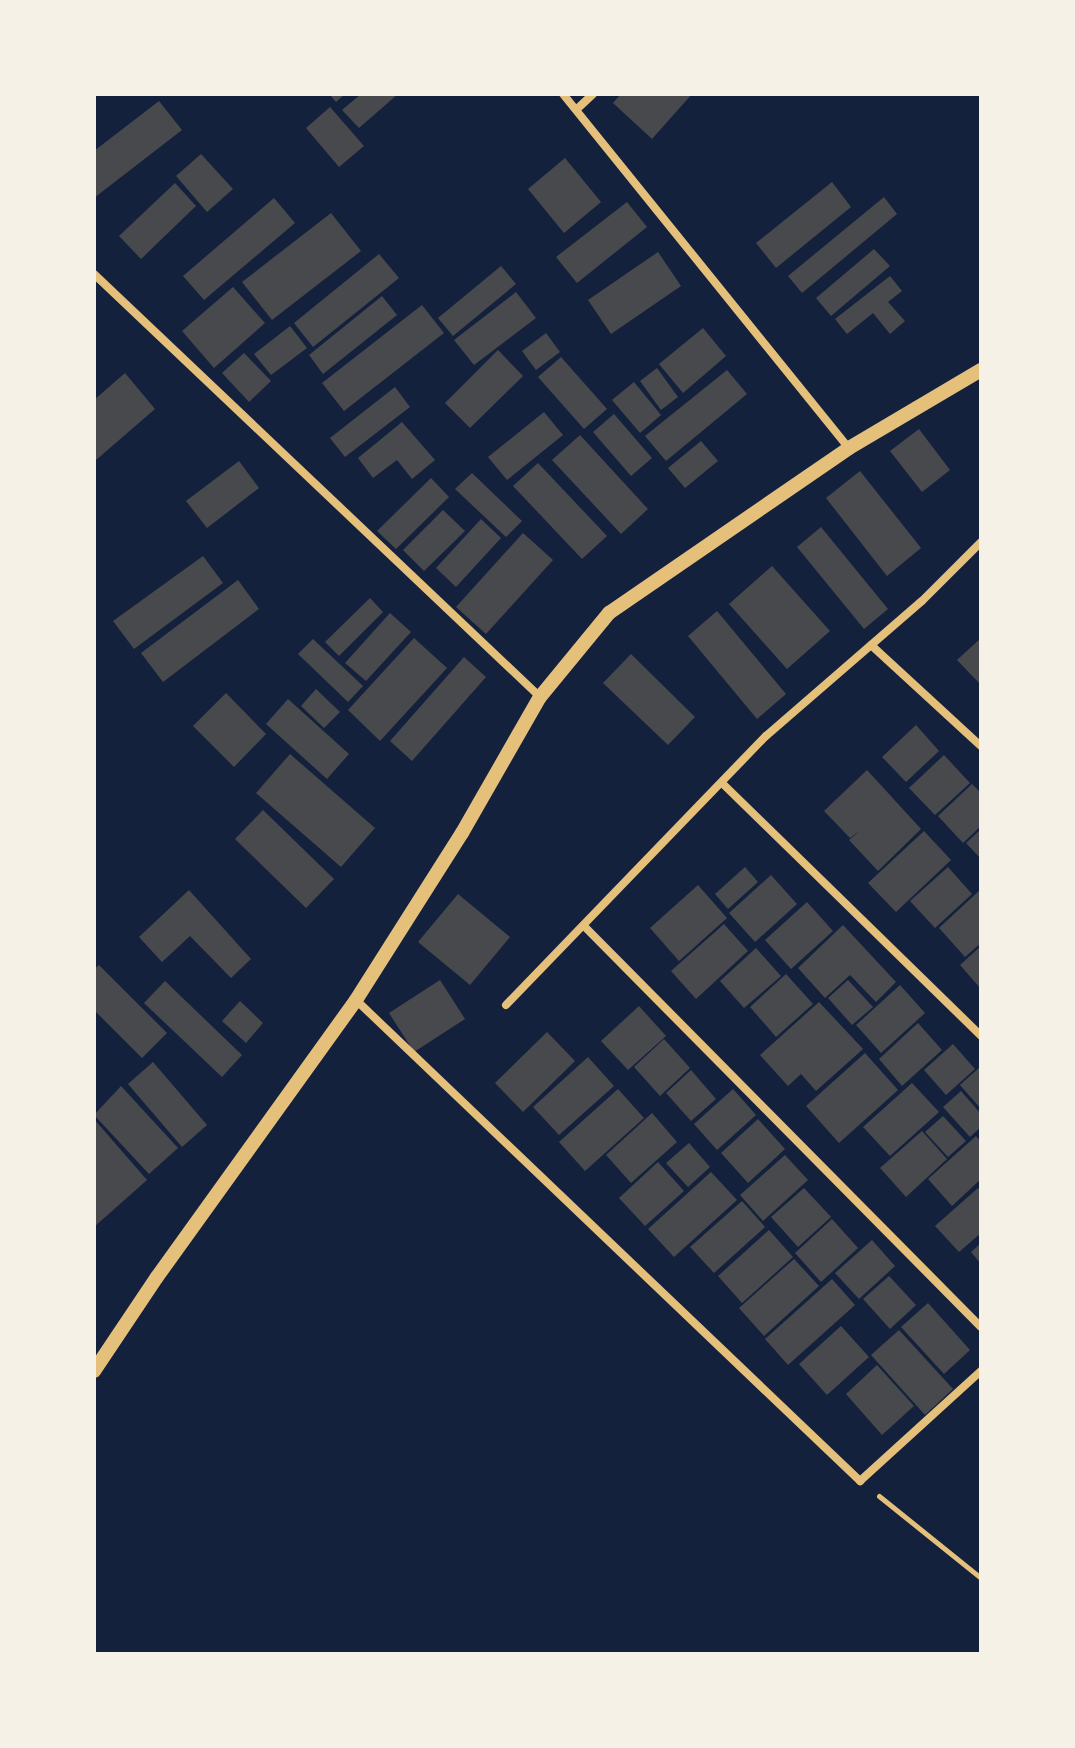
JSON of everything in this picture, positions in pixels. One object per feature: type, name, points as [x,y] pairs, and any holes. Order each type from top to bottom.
[{"type":"street","points":[[563,94],[849,448]]},
{"type":"street","points":[[577,109],[593,94]]},
{"type":"street","points":[[94,274],[540,697]]},
{"type":"street","points":[[94,1371],[157,1277],[356,1000],[462,833],[540,697],[609,613],[849,448],[981,370]]},
{"type":"street","points":[[506,1005],[766,736],[871,645],[981,542]]},
{"type":"street","points":[[871,645],[981,746]]},
{"type":"street","points":[[722,783],[981,1036]]},
{"type":"street","points":[[584,926],[981,1327]]},
{"type":"street","points":[[356,1000],[860,1481],[981,1371]]},
{"type":"path","points":[[860,1481],[981,1578]]},
{"type":"building","points":[[329,94],[345,94],[336,102]]},
{"type":"building","points":[[361,94],[398,94],[359,128],[342,110]]},
{"type":"building","points":[[621,94],[692,94],[652,139],[613,103]]},
{"type":"building","points":[[159,101],[182,130],[94,198],[94,151]]},
{"type":"building","points":[[330,107],[364,146],[339,167],[306,128]]},
{"type":"building","points":[[201,154],[233,189],[207,212],[176,176]]},
{"type":"building","points":[[565,158],[601,202],[564,233],[528,189]]},
{"type":"building","points":[[832,182],[851,207],[776,268],[756,243]]},
{"type":"building","points":[[175,183],[196,206],[141,259],[119,236]]},
{"type":"building","points":[[884,197],[897,214],[802,293],[788,276]]},
{"type":"building","points":[[274,198],[295,223],[204,300],[183,276]]},
{"type":"building","points":[[627,202],[647,227],[577,283],[556,257]]},
{"type":"building","points":[[331,213],[361,251],[272,320],[242,282]]},
{"type":"building","points":[[874,249],[890,266],[831,316],[816,298]]},
{"type":"building","points":[[658,252],[681,286],[611,334],[588,300]]},
{"type":"building","points":[[379,254],[399,278],[313,347],[294,323]]},
{"type":"building","points":[[501,266],[516,284],[453,336],[438,318]]},
{"type":"building","points":[[890,276],[902,291],[888,302],[905,321],[890,334],[873,313],[847,334],[835,319]]},
{"type":"building","points":[[233,287],[265,323],[214,368],[182,331]]},
{"type":"building","points":[[516,292],[536,318],[474,365],[454,340]]},
{"type":"building","points":[[382,296],[397,315],[323,374],[309,355]]},
{"type":"building","points":[[422,305],[444,333],[344,411],[322,383]]},
{"type":"building","points":[[290,326],[307,348],[271,375],[254,354]]},
{"type":"building","points":[[703,328],[726,356],[683,393],[659,364]]},
{"type":"building","points":[[546,333],[560,352],[536,370],[522,351]]},
{"type":"building","points":[[498,350],[523,376],[470,428],[445,403]]},
{"type":"building","points":[[244,353],[271,381],[249,402],[222,373]]},
{"type":"building","points":[[561,357],[607,409],[584,429],[538,377]]},
{"type":"building","points":[[657,368],[678,397],[661,410],[640,381]]},
{"type":"building","points":[[727,370],[747,394],[666,461],[645,436]]},
{"type":"building","points":[[125,373],[155,409],[96,460],[94,400]]},
{"type":"building","points":[[634,382],[661,415],[640,433],[612,400]]},
{"type":"building","points":[[395,387],[410,407],[345,457],[330,438]]},
{"type":"building","points":[[544,412],[563,435],[507,480],[488,457]]},
{"type":"building","points":[[614,414],[652,458],[631,476],[593,432]]},
{"type":"building","points":[[402,422],[435,460],[412,479],[397,460],[373,478],[358,458]]},
{"type":"building","points":[[919,429],[950,470],[922,492],[890,451]]},
{"type":"building","points":[[580,435],[648,509],[621,534],[552,460]]},
{"type":"building","points":[[701,441],[718,461],[685,488],[668,468]]},
{"type":"building","points":[[239,461],[259,488],[207,528],[186,501]]},
{"type":"building","points":[[538,463],[607,536],[582,559],[513,486]]},
{"type":"building","points":[[860,471],[921,548],[887,576],[826,498]]},
{"type":"building","points":[[472,473],[522,521],[506,537],[455,489]]},
{"type":"building","points":[[431,478],[449,497],[396,549],[377,531]]},
{"type":"building","points":[[443,510],[465,531],[424,571],[403,550]]},
{"type":"building","points":[[481,519],[501,538],[456,587],[436,568]]},
{"type":"building","points":[[821,527],[888,609],[864,629],[797,547]]},
{"type":"building","points":[[523,533],[553,560],[486,634],[456,607]]},
{"type":"building","points":[[203,556],[223,583],[134,649],[113,621]]},
{"type":"building","points":[[772,566],[830,631],[787,669],[729,604]]},
{"type":"building","points":[[238,580],[259,609],[163,682],[141,653]]},
{"type":"building","points":[[370,598],[383,612],[339,656],[325,642]]},
{"type":"building","points":[[717,611],[786,694],[757,719],[688,636]]},
{"type":"building","points":[[390,613],[411,632],[366,681],[345,663]]},
{"type":"building","points":[[414,638],[447,668],[380,741],[348,710]]},
{"type":"building","points":[[981,638],[981,685],[957,660]]},
{"type":"building","points":[[313,639],[363,686],[348,702],[298,654]]},
{"type":"building","points":[[631,654],[695,717],[668,745],[603,683]]},
{"type":"building","points":[[464,657],[486,677],[412,761],[390,741]]},
{"type":"building","points":[[316,689],[340,712],[324,728],[301,706]]},
{"type":"building","points":[[226,693],[266,734],[234,767],[193,726]]},
{"type":"building","points":[[288,699],[349,754],[327,779],[266,724]]},
{"type":"building","points":[[916,725],[939,751],[906,782],[882,757]]},
{"type":"building","points":[[290,754],[375,828],[341,867],[256,793]]},
{"type":"building","points":[[944,755],[970,783],[935,815],[909,788]]},
{"type":"building","points":[[867,770],[921,829],[878,871],[849,840],[861,830],[850,838],[824,811]]},
{"type":"building","points":[[972,784],[981,793],[981,826],[963,843],[938,816]]},
{"type":"building","points":[[263,810],[334,879],[306,908],[235,839]]},
{"type":"building","points":[[981,829],[981,859],[966,843]]},
{"type":"building","points":[[924,831],[951,860],[896,912],[868,883]]},
{"type":"building","points":[[745,867],[758,882],[728,909],[715,894]]},
{"type":"building","points":[[948,867],[972,894],[935,928],[910,901]]},
{"type":"building","points":[[771,875],[797,904],[755,942],[729,913]]},
{"type":"building","points":[[698,885],[727,918],[679,961],[650,928]]},
{"type":"building","points":[[981,889],[981,943],[965,957],[939,928]]},
{"type":"building","points":[[189,890],[251,959],[231,978],[190,936],[162,962],[139,937]]},
{"type":"building","points":[[458,894],[510,937],[470,985],[418,942]]},
{"type":"building","points":[[807,902],[833,931],[791,969],[765,940]]},
{"type":"building","points":[[724,924],[748,951],[696,999],[671,971]]},
{"type":"building","points":[[843,925],[896,982],[876,1002],[850,975],[825,998],[798,968]]},
{"type":"building","points":[[981,946],[981,989],[960,965]]},
{"type":"building","points":[[756,948],[781,976],[744,1008],[720,981]]},
{"type":"building","points":[[99,965],[167,1033],[142,1058],[94,1010],[94,969]]},
{"type":"building","points":[[786,974],[813,1004],[776,1037],[750,1007]]},
{"type":"building","points":[[440,980],[465,1019],[414,1052],[389,1013]]},
{"type":"building","points":[[848,980],[873,1007],[852,1025],[828,998]]},
{"type":"building","points":[[165,981],[242,1055],[222,1077],[144,1003]]},
{"type":"building","points":[[900,985],[925,1013],[881,1053],[856,1025]]},
{"type":"building","points":[[240,1001],[263,1023],[246,1043],[222,1021]]},
{"type":"building","points":[[819,1002],[863,1049],[816,1091],[801,1074],[788,1086],[760,1055]]},
{"type":"building","points":[[639,1006],[666,1036],[628,1070],[601,1041]]},
{"type":"building","points":[[918,1023],[942,1050],[902,1086],[879,1059]]},
{"type":"building","points":[[547,1032],[575,1061],[523,1112],[495,1083]]},
{"type":"building","points":[[664,1039],[690,1068],[660,1096],[634,1067]]},
{"type":"building","points":[[953,1044],[975,1069],[946,1095],[924,1070]]},
{"type":"building","points":[[865,1053],[898,1090],[839,1143],[806,1106]]},
{"type":"building","points":[[588,1057],[614,1086],[559,1135],[533,1107]]},
{"type":"building","points":[[153,1062],[207,1125],[182,1147],[128,1084]]},
{"type":"building","points":[[981,1066],[981,1109],[960,1085]]},
{"type":"building","points":[[691,1070],[716,1099],[691,1121],[666,1093]]},
{"type":"building","points":[[912,1083],[939,1112],[890,1156],[863,1127]]},
{"type":"building","points":[[121,1086],[178,1148],[149,1174],[94,1115]]},
{"type":"building","points":[[618,1089],[644,1118],[585,1171],[559,1142]]},
{"type":"building","points":[[733,1089],[756,1115],[717,1150],[694,1124]]},
{"type":"building","points":[[961,1091],[981,1114],[981,1127],[970,1137],[943,1107]]},
{"type":"building","points":[[652,1113],[677,1142],[631,1183],[606,1155]]},
{"type":"building","points":[[943,1116],[966,1141],[948,1157],[925,1132]]},
{"type":"building","points":[[94,1119],[147,1180],[94,1227]]},
{"type":"building","points":[[758,1119],[785,1149],[748,1183],[721,1153]]},
{"type":"building","points":[[922,1131],[947,1159],[906,1197],[880,1168]]},
{"type":"building","points":[[976,1136],[981,1142],[981,1179],[952,1206],[928,1179]]},
{"type":"building","points":[[689,1143],[710,1167],[688,1187],[666,1163]]},
{"type":"building","points":[[785,1155],[808,1180],[763,1221],[740,1195]]},
{"type":"building","points":[[658,1162],[684,1191],[645,1226],[619,1198]]},
{"type":"building","points":[[711,1172],[737,1200],[674,1257],[648,1229]]},
{"type":"building","points":[[804,1188],[831,1217],[798,1247],[771,1217]]},
{"type":"building","points":[[978,1188],[981,1191],[981,1233],[959,1252],[935,1226]]},
{"type":"building","points":[[742,1201],[765,1227],[714,1273],[690,1247]]},
{"type":"building","points":[[832,1219],[858,1248],[821,1282],[795,1253]]},
{"type":"building","points":[[769,1230],[793,1257],[742,1303],[718,1276]]},
{"type":"building","points":[[872,1240],[895,1266],[859,1299],[835,1273]]},
{"type":"building","points":[[981,1243],[981,1264],[971,1252]]},
{"type":"building","points":[[794,1259],[819,1286],[764,1336],[739,1308]]},
{"type":"building","points":[[889,1276],[916,1305],[890,1329],[863,1299]]},
{"type":"building","points":[[832,1279],[855,1305],[788,1365],[765,1339]]},
{"type":"building","points":[[928,1303],[970,1350],[944,1374],[901,1327]]},
{"type":"building","points":[[841,1326],[869,1357],[827,1395],[799,1364]]},
{"type":"building","points":[[899,1330],[953,1389],[925,1415],[871,1355]]},
{"type":"building","points":[[877,1365],[914,1406],[882,1435],[846,1394]]}]
